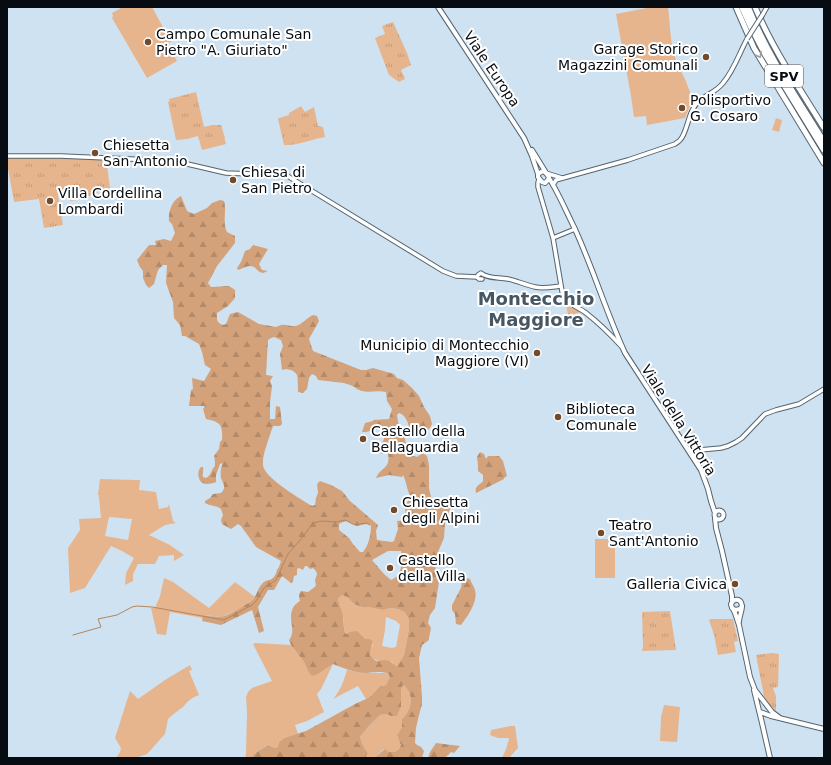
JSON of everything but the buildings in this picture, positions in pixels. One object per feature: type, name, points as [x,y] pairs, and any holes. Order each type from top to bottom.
[{"type":"highway","points":[[736,7],[754,48],[824,163]]},
{"type":"highway","name":"SPV","points":[[742,7],[765,54],[824,150]]},
{"type":"highway","name":"SPV","points":[[748,7],[770,53],[824,142]]},
{"type":"highway","points":[[755,7],[762,24],[824,128]]},
{"type":"main road","name":"Viale Europa","points":[[438,7],[546,172],[577,231],[582,245]]},
{"type":"main road","name":"Viale Europa","points":[[528,144],[539,179]]},
{"type":"main road","points":[[538,174],[541,171],[546,172]]},
{"type":"main road","points":[[545,183],[549,178]]},
{"type":"main road","points":[[539,179],[542,182],[554,186]]},
{"type":"main road","name":"Viale Europa","points":[[569,215],[597,282],[622,348]]},
{"type":"main road","name":"Viale della Vittoria","points":[[622,348],[703,475],[712,506],[717,512]]},
{"type":"main road","points":[[719,536],[714,516],[717,512],[723,513],[723,517],[718,526],[723,559],[732,596],[731,606],[739,625],[770,758]]},
{"type":"main road","points":[[715,518],[718,520],[722,519]]},
{"type":"main road","points":[[722,551],[734,595],[741,602],[742,606],[739,625]]},
{"type":"main road","points":[[732,602],[734,600],[738,600]]},
{"type":"main road","points":[[733,609],[738,610],[742,606]]},
{"type":"main road","points":[[751,679],[755,690],[772,712],[780,718]]},
{"type":"main road","points":[[762,723],[762,718],[769,711],[768,706]]},
{"type":"main road","points":[[760,712],[824,729]]},
{"type":"street","points":[[554,186],[556,180],[628,160],[680,141],[696,104],[723,84],[747,39],[767,7]]},
{"type":"street","points":[[7,156],[61,156],[153,160],[183,163],[226,173],[246,174],[281,172],[443,272],[462,277],[477,277],[479,279],[483,277],[508,279],[537,287],[561,286]]},
{"type":"street","points":[[546,172],[563,178]]},
{"type":"street","points":[[549,178],[551,175],[554,175]]},
{"type":"street","points":[[539,179],[538,187],[553,238],[564,298],[585,312],[622,348]]},
{"type":"street","points":[[540,193],[540,188],[545,183]]},
{"type":"street","points":[[553,238],[575,229]]},
{"type":"street","points":[[688,451],[728,446],[742,438],[765,414],[799,404],[824,389]]},
{"type":"green space","name":"Campo Comunale San Pietro \"A. Giuriato\"","points":[[123,7],[152,7],[171,42],[168,43],[177,61],[147,78],[112,18],[112,13]]},
{"type":"green space","points":[[652,7],[668,7],[674,54],[687,84],[692,104],[685,118],[647,125],[646,116],[634,117],[616,14]]},
{"type":"green space","points":[[393,22],[411,65],[401,70],[405,79],[399,82],[389,75],[375,38],[385,34],[382,26]]},
{"type":"green space","points":[[196,92],[204,127],[221,125],[225,138],[213,142],[212,140],[203,145],[200,133],[189,136],[184,117],[174,120],[169,99]]},
{"type":"green space","points":[[177,98],[202,128],[213,125],[221,125],[226,144],[202,150],[198,136],[176,140],[168,102]]},
{"type":"green space","points":[[301,106],[305,112],[314,107],[318,126],[323,127],[325,137],[284,145],[278,119],[289,115],[289,113]]},
{"type":"green space","points":[[776,118],[782,120],[779,132],[772,130]]},
{"type":"green space","points":[[7,158],[106,158],[110,188],[78,200],[70,201],[69,193],[58,195],[63,225],[44,228],[39,199],[14,202]]},
{"type":"green space","points":[[181,196],[187,211],[194,214],[207,208],[212,203],[220,200],[224,201],[227,232],[235,236],[235,243],[217,266],[208,283],[211,287],[229,286],[235,290],[235,298],[228,306],[217,313],[217,320],[219,323],[223,325],[226,324],[230,314],[238,312],[259,324],[276,327],[284,325],[296,326],[313,315],[317,316],[319,321],[309,339],[313,351],[361,370],[373,368],[394,374],[397,378],[403,380],[419,396],[430,416],[432,424],[430,428],[425,432],[416,433],[410,430],[406,420],[401,414],[399,413],[397,415],[399,427],[410,455],[417,457],[423,453],[427,456],[431,497],[437,502],[445,503],[450,509],[445,523],[444,538],[435,559],[436,577],[439,582],[435,608],[430,615],[428,623],[431,628],[429,640],[422,645],[419,658],[422,704],[416,728],[415,743],[424,751],[422,758],[374,758],[385,749],[389,752],[395,752],[401,745],[397,735],[402,727],[402,719],[408,711],[411,702],[411,697],[403,685],[401,689],[401,707],[397,716],[386,714],[380,715],[360,737],[367,752],[366,757],[364,758],[251,758],[256,752],[263,748],[268,746],[276,748],[279,742],[284,738],[306,731],[366,699],[379,687],[386,685],[390,677],[384,672],[364,673],[348,670],[333,664],[318,674],[312,676],[308,671],[304,662],[289,640],[292,632],[291,612],[294,606],[300,601],[299,593],[301,591],[308,592],[316,586],[316,571],[307,566],[305,566],[303,570],[299,568],[297,569],[297,575],[294,576],[293,582],[291,583],[282,576],[274,590],[268,590],[258,607],[264,631],[259,633],[252,610],[221,625],[202,621],[203,615],[219,617],[232,613],[248,604],[254,598],[259,587],[264,582],[273,578],[281,561],[256,547],[238,524],[231,529],[222,524],[221,520],[223,515],[221,509],[205,503],[205,501],[213,494],[221,493],[224,489],[221,478],[222,463],[220,464],[216,475],[216,482],[208,484],[204,483],[200,480],[198,475],[199,469],[203,467],[203,477],[206,478],[215,466],[214,456],[219,449],[220,442],[222,440],[222,430],[220,425],[215,421],[206,419],[203,409],[205,406],[189,406],[191,390],[193,389],[192,378],[204,381],[211,369],[205,365],[199,344],[185,336],[182,336],[180,325],[174,318],[173,302],[166,283],[167,265],[163,265],[158,270],[154,284],[149,288],[143,278],[143,271],[137,260],[149,245],[156,245],[155,241],[164,239],[171,241],[175,233],[172,224],[169,221],[169,214],[173,203]],"holes":[[[274,337],[281,340],[283,346],[280,354],[282,370],[290,370],[297,375],[298,392],[303,393],[307,389],[309,378],[312,374],[316,376],[318,380],[344,383],[362,391],[386,392],[387,401],[392,409],[389,419],[373,420],[365,423],[362,432],[383,428],[385,436],[380,452],[382,454],[385,452],[388,454],[389,459],[387,465],[376,478],[389,475],[402,477],[403,475],[410,496],[414,499],[408,501],[405,505],[406,520],[397,521],[398,529],[394,541],[377,540],[376,531],[378,525],[350,501],[342,491],[320,481],[317,484],[318,493],[315,505],[312,506],[276,482],[265,470],[263,461],[266,445],[273,426],[280,426],[282,424],[280,407],[276,406],[275,419],[270,419],[272,386],[270,381],[273,376],[266,375],[268,340]],[[347,521],[357,526],[366,524],[371,525],[371,532],[367,546],[363,552],[360,552],[349,538],[339,530],[340,523]],[[388,551],[401,551],[400,572],[391,580],[372,560]],[[342,595],[347,597],[354,604],[362,607],[383,610],[390,608],[405,612],[409,620],[409,629],[404,655],[397,667],[387,661],[376,661],[370,656],[372,640],[365,639],[357,631],[347,634],[345,633],[343,615],[338,599]]]},
{"type":"green space","points":[[253,245],[268,249],[259,264],[262,270],[268,271],[261,273],[254,267],[250,266],[238,270],[237,268],[245,251],[250,249]]},
{"type":"green space","points":[[566,302],[581,312],[568,316]]},
{"type":"green space","points":[[480,452],[484,454],[486,459],[488,456],[499,456],[503,461],[507,476],[476,493],[477,487],[483,481],[483,475],[478,471],[477,457]]},
{"type":"green space","points":[[100,479],[140,480],[139,490],[156,492],[159,509],[168,507],[169,504],[173,521],[176,523],[165,525],[149,535],[170,545],[184,555],[174,561],[174,555],[159,556],[155,564],[138,564],[133,574],[133,581],[125,585],[126,573],[134,558],[111,546],[85,588],[70,593],[68,548],[80,530],[79,519],[101,518],[98,496],[100,495],[98,495]],"holes":[[[109,517],[132,519],[128,540],[105,536]]]},
{"type":"green space","points":[[595,539],[615,539],[615,578],[595,578]]},
{"type":"green space","points":[[164,578],[173,582],[209,608],[235,582],[255,597],[242,608],[221,617],[203,615],[203,618],[170,612],[166,635],[157,634],[151,608],[155,608],[160,596]]},
{"type":"green space","points":[[466,578],[470,579],[476,595],[474,604],[461,625],[456,624],[452,605],[461,588],[462,582]]},
{"type":"green space","points":[[342,595],[347,597],[354,604],[362,607],[383,610],[390,608],[405,611],[409,620],[409,629],[404,655],[397,668],[392,662],[377,660],[369,656],[369,652],[373,645],[365,640],[345,633],[344,617],[338,599]],"holes":[[[386,617],[396,621],[400,625],[396,647],[392,648],[382,646]]]},
{"type":"green space","points":[[670,611],[676,650],[642,651],[642,612]]},
{"type":"green space","points":[[733,619],[738,641],[734,642],[736,652],[718,655],[709,620]]},
{"type":"green space","points":[[253,644],[291,645],[304,662],[308,671],[318,674],[333,664],[317,694],[324,712],[307,721],[295,725],[298,734],[284,738],[279,742],[276,748],[268,746],[256,752],[251,758],[245,758],[247,712],[246,697],[252,688],[272,681]]},
{"type":"green space","points":[[773,653],[779,654],[778,687],[773,688],[776,696],[776,711],[765,701],[756,655]]},
{"type":"green space","points":[[190,665],[192,670],[189,671],[199,695],[190,700],[168,719],[165,734],[147,754],[135,758],[116,758],[121,748],[115,738],[130,691],[138,699]]},
{"type":"green space","points":[[347,670],[365,673],[385,673],[391,677],[386,685],[379,687],[366,699],[358,686],[333,699],[340,689]]},
{"type":"green space","points":[[403,685],[411,697],[411,702],[408,711],[402,719],[402,727],[397,735],[401,744],[399,749],[395,752],[389,752],[384,749],[374,758],[364,758],[366,757],[367,751],[363,748],[360,737],[380,715],[386,714],[397,716],[401,707],[401,689]]},
{"type":"green space","points":[[664,705],[680,707],[677,742],[660,741],[661,717]]},
{"type":"green space","points":[[515,726],[518,748],[509,758],[502,758],[509,739],[498,738],[490,735],[491,730]]},
{"type":"green space","points":[[436,743],[460,746],[454,753],[451,752],[445,758],[428,758]]},
{"type":"waterway","points":[[73,635],[101,627],[98,619],[117,615],[137,606],[152,607],[224,620],[252,605],[264,588],[276,580],[288,554],[313,523],[322,521],[337,522],[345,520],[355,525],[366,523],[370,525]]},
{"type":"place","name":"Campo Comunale San Pietro \"A. Giuriato\"","points":[[148,42]]},
{"type":"place","name":"Garage Storico Magazzini Comunali","points":[[706,57]]},
{"type":"place","name":"Polisportivo G. Cosaro","points":[[682,108]]},
{"type":"place","name":"Chiesetta San Antonio","points":[[95,153]]},
{"type":"place","name":"Chiesa di San Pietro","points":[[233,180]]},
{"type":"place","name":"Villa Cordellina Lombardi","points":[[50,201]]},
{"type":"place","name":"Municipio di Montecchio Maggiore (VI)","points":[[537,353]]},
{"type":"place","name":"Biblioteca Comunale","points":[[558,417]]},
{"type":"place","name":"Castello della Bellaguardia","points":[[363,439]]},
{"type":"place","name":"Chiesetta degli Alpini","points":[[394,510]]},
{"type":"place","name":"Teatro Sant'Antonio","points":[[601,533]]},
{"type":"place","name":"Castello della Villa","points":[[390,568]]},
{"type":"place","name":"Galleria Civica","points":[[735,584]]},
{"type":"district","name":"Montecchio Maggiore","points":[[536,308]]}]
